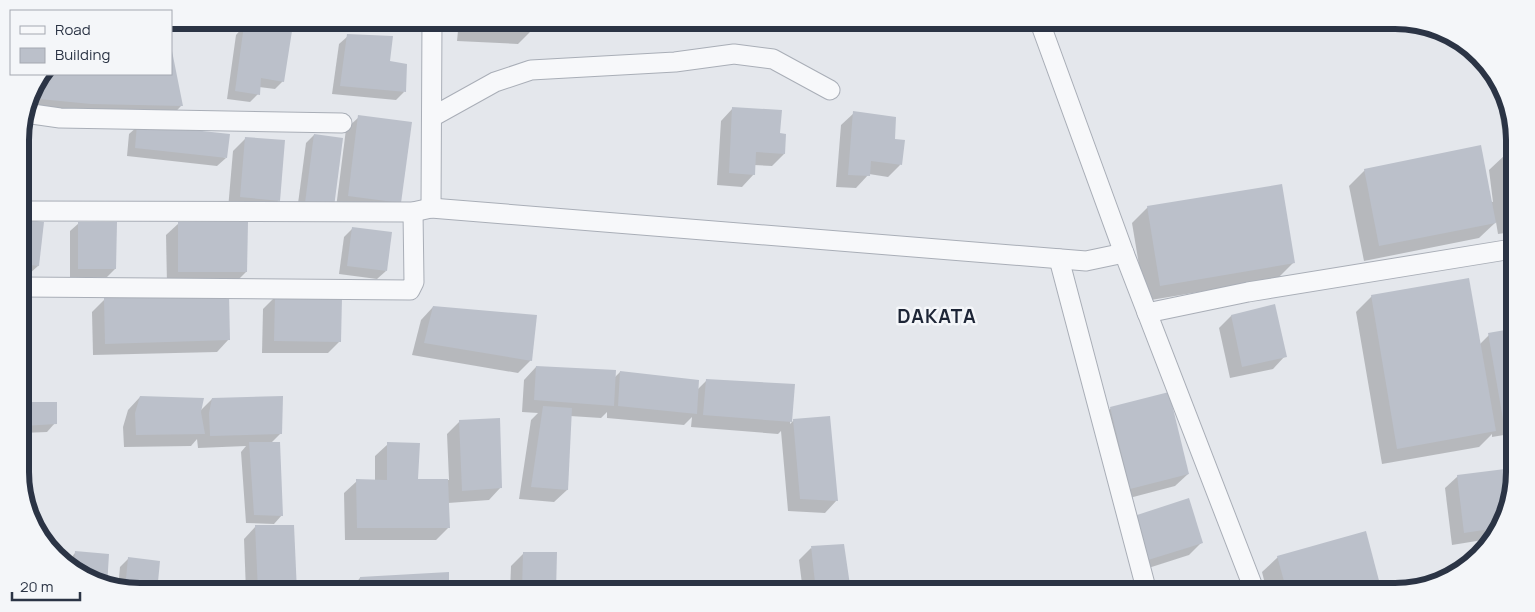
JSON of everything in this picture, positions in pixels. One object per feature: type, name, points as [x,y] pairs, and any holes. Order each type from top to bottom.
[{"type":"street","points":[[428,29],[432,117],[431,208]]},
{"type":"street","points":[[1042,29],[1124,253],[1252,583]]},
{"type":"street","points":[[432,117],[495,82],[531,70],[675,62],[734,54],[773,59],[830,90]]},
{"type":"street","points":[[32,114],[60,118],[342,123]]},
{"type":"street","points":[[29,211],[413,212],[431,208],[1086,261],[1124,253]]},
{"type":"street","points":[[29,286],[410,290],[414,282],[413,212]]},
{"type":"street","points":[[1147,313],[1248,292],[1506,250]]},
{"type":"street","points":[[1059,259],[1145,583]]},
{"type":"building","points":[[243,29],[292,31],[284,82],[261,78],[260,95],[235,91]]},
{"type":"building","points":[[469,29],[532,29],[532,32]]},
{"type":"building","points":[[347,34],[393,36],[390,61],[407,64],[406,92],[340,86]]},
{"type":"building","points":[[172,51],[183,106],[91,104],[37,99],[49,75],[172,75]]},
{"type":"building","points":[[732,107],[782,110],[780,133],[786,134],[785,154],[756,152],[755,175],[729,173]]},
{"type":"building","points":[[853,111],[896,117],[895,139],[905,140],[902,165],[871,161],[870,176],[848,175]]},
{"type":"building","points":[[358,115],[412,122],[401,203],[348,196]]},
{"type":"building","points":[[137,124],[230,134],[227,158],[135,148]]},
{"type":"building","points":[[314,134],[343,138],[334,207],[305,203]]},
{"type":"building","points":[[245,137],[285,140],[280,201],[240,197]]},
{"type":"building","points":[[1481,145],[1496,223],[1379,246],[1364,169]]},
{"type":"building","points":[[1282,184],[1295,263],[1160,286],[1147,206]]},
{"type":"building","points":[[29,220],[44,222],[39,266],[29,265]]},
{"type":"building","points":[[78,222],[117,222],[116,269],[78,269]]},
{"type":"building","points":[[178,222],[248,222],[247,272],[178,272]]},
{"type":"building","points":[[352,227],[392,232],[387,271],[347,266]]},
{"type":"building","points":[[1469,278],[1496,431],[1397,449],[1371,295]]},
{"type":"building","points":[[229,294],[230,340],[105,344],[104,298]]},
{"type":"building","points":[[275,296],[342,297],[341,342],[274,341]]},
{"type":"building","points":[[1275,304],[1287,357],[1242,367],[1231,315]]},
{"type":"building","points":[[433,306],[537,315],[532,361],[424,343]]},
{"type":"building","points":[[1506,330],[1506,425],[1504,425],[1488,333]]},
{"type":"building","points":[[536,366],[616,370],[614,406],[534,400]]},
{"type":"building","points":[[620,371],[699,380],[697,414],[618,406]]},
{"type":"building","points":[[706,379],[795,384],[792,422],[703,415]]},
{"type":"building","points":[[1169,392],[1189,474],[1130,489],[1110,407]]},
{"type":"building","points":[[140,396],[204,398],[201,412],[205,434],[136,435],[135,413]]},
{"type":"building","points":[[283,396],[282,434],[210,436],[209,413],[212,398]]},
{"type":"building","points":[[29,402],[57,402],[57,424],[29,426]]},
{"type":"building","points":[[543,406],[572,408],[568,490],[531,487]]},
{"type":"building","points":[[830,416],[838,501],[800,499],[793,419]]},
{"type":"building","points":[[500,418],[502,488],[462,491],[459,420]]},
{"type":"building","points":[[249,442],[280,442],[283,516],[254,515]]},
{"type":"building","points":[[387,442],[420,443],[418,479],[448,479],[450,528],[357,528],[356,479],[387,480]]},
{"type":"building","points":[[1505,469],[1504,494],[1491,529],[1464,533],[1457,475]]},
{"type":"building","points":[[1189,498],[1203,543],[1148,560],[1134,516]]},
{"type":"building","points":[[255,525],[294,525],[297,583],[258,583]]},
{"type":"building","points":[[1366,531],[1380,583],[1284,583],[1277,556]]},
{"type":"building","points":[[844,544],[850,583],[815,583],[811,546]]},
{"type":"building","points":[[75,551],[109,554],[108,578],[91,572],[74,562]]},
{"type":"building","points":[[523,552],[557,552],[556,583],[522,583]]},
{"type":"building","points":[[128,557],[160,561],[158,583],[126,582]]},
{"type":"building","points":[[449,572],[449,583],[360,583],[360,577]]},
{"type":"district","name":"DAKATA","points":[[937,316]]}]
